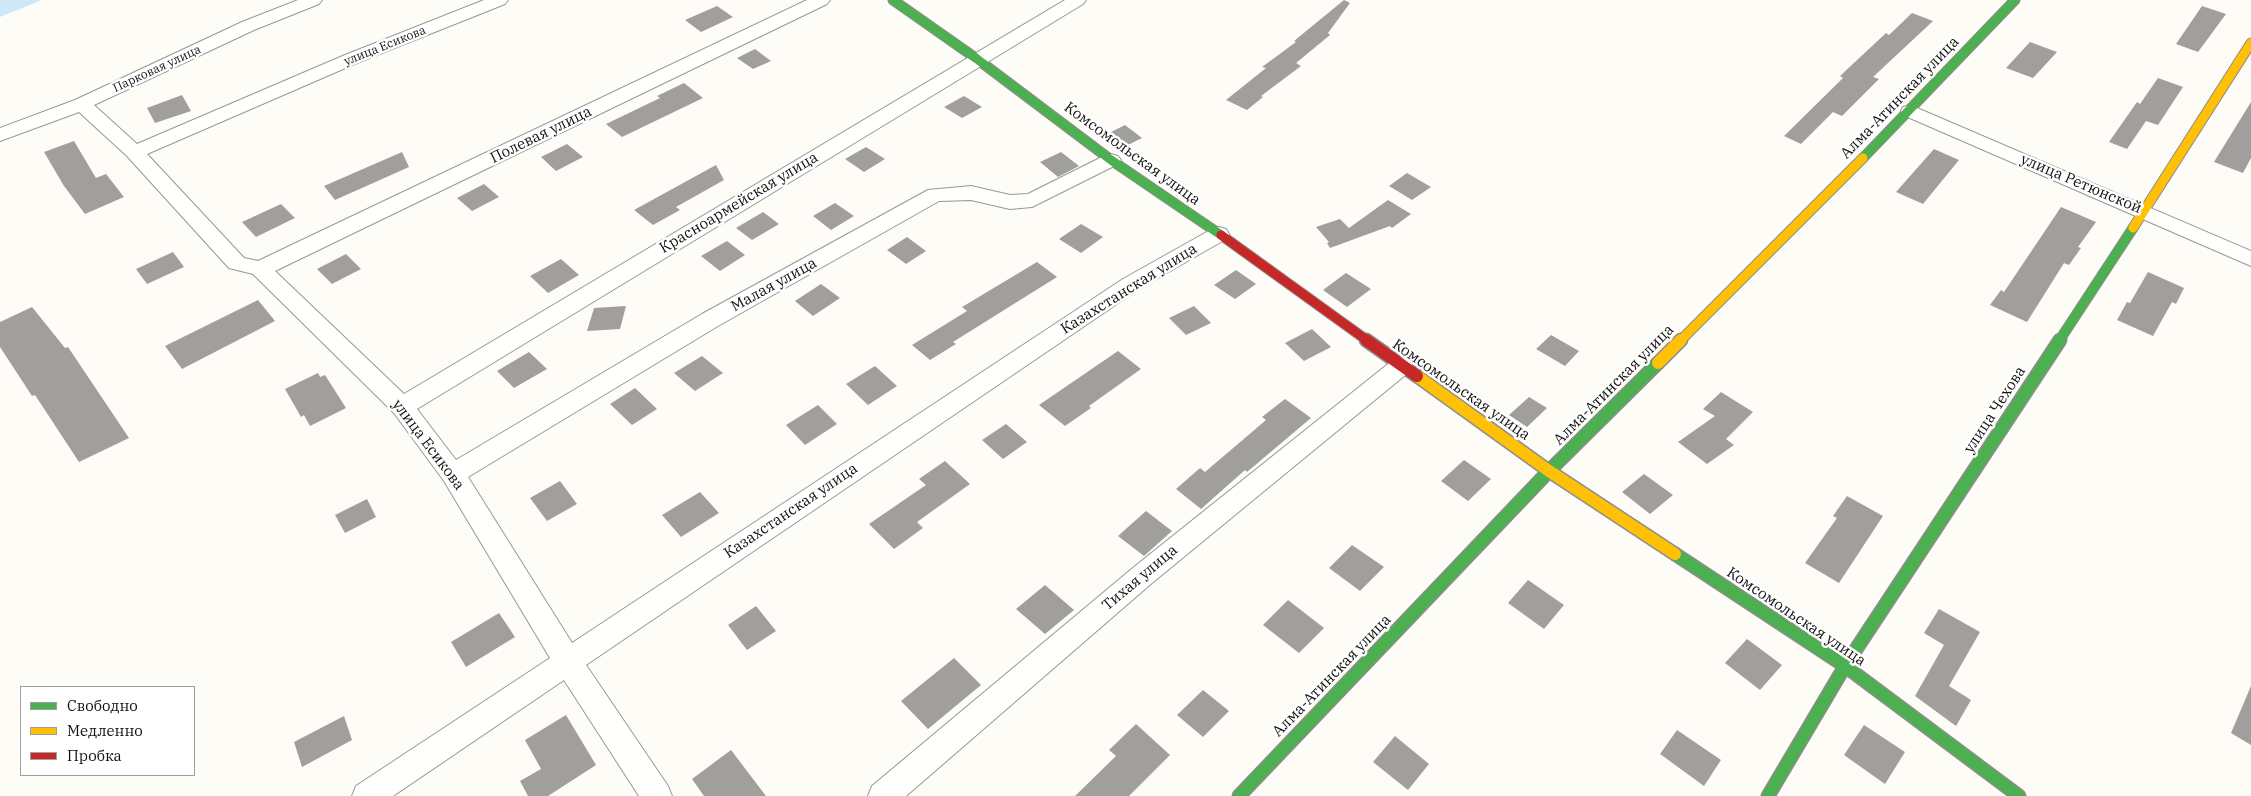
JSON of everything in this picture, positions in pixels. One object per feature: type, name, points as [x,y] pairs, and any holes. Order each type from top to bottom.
[{"type":"street","name":"Парковая улица","points":[[0,134],[82,104],[248,26],[313,0]]},
{"type":"street","name":"улица Есикова","points":[[134,152],[351,59],[499,0]]},
{"type":"street","name":"Полевая улица","points":[[260,269],[821,0]]},
{"type":"street","name":"Комсомольская улица","points":[[893,0],[977,59],[1112,160],[1219,234],[1549,471],[1845,666],[2019,796]]},
{"type":"street","name":"Красноармейская улица","points":[[402,407],[1077,0]]},
{"type":"street","name":"Алма-Атинская улица","points":[[1239,796],[1549,471],[1910,111],[2015,0]]},
{"type":"street","name":"улица Чехова","points":[[1768,796],[1845,666],[2144,211],[2251,44]]},
{"type":"street","name":"улица Есикова","points":[[82,104],[134,152],[237,263],[260,269],[402,407],[453,474],[567,661],[657,796]]},
{"type":"street","name":"улица Ретюнской","points":[[1910,111],[2251,259]]},
{"type":"street","name":"Малая улица","points":[[453,474],[710,320],[935,194],[972,193],[1010,202],[1032,200],[1112,160]]},
{"type":"street","name":"Казахстанская улица","points":[[366,796],[1131,284],[1219,234]]},
{"type":"street","name":"Тихая улица","points":[[883,796],[1143,575],[1401,366]]},
{"type":"water","points":[[0,0],[42,0],[0,17]]},
{"type":"building","points":[[1344,0],[1350,3],[1328,33],[1330,35],[1296,63],[1301,66],[1261,96],[1263,97],[1247,110],[1226,100],[1266,68],[1262,67],[1296,42],[1294,41]]},
{"type":"building","points":[[717,6],[733,17],[701,32],[685,20]]},
{"type":"building","points":[[2202,6],[2226,14],[2198,52],[2176,44]]},
{"type":"building","points":[[1912,13],[1933,21],[1873,77],[1879,79],[1842,116],[1833,112],[1801,144],[1784,136],[1843,78],[1840,76],[1886,33],[1889,35]]},
{"type":"building","points":[[2030,42],[2057,52],[2033,78],[2006,68]]},
{"type":"building","points":[[755,49],[771,61],[753,69],[737,58]]},
{"type":"building","points":[[2158,78],[2183,87],[2158,125],[2146,121],[2127,149],[2109,142],[2137,102],[2140,104]]},
{"type":"building","points":[[684,83],[703,98],[622,137],[606,124],[660,98],[657,96]]},
{"type":"building","points":[[182,95],[191,111],[155,123],[147,108]]},
{"type":"building","points":[[964,96],[982,107],[962,118],[944,107]]},
{"type":"building","points":[[2251,102],[2251,158],[2243,173],[2214,162]]},
{"type":"building","points":[[1125,125],[1142,138],[1122,148],[1105,135]]},
{"type":"building","points":[[74,141],[96,178],[106,174],[124,197],[85,214],[64,186],[44,152]]},
{"type":"building","points":[[567,144],[583,157],[556,171],[541,157]]},
{"type":"building","points":[[866,147],[885,159],[864,172],[845,159]]},
{"type":"building","points":[[1934,149],[1959,160],[1923,204],[1896,192]]},
{"type":"building","points":[[402,152],[409,167],[335,200],[324,186]]},
{"type":"building","points":[[1061,152],[1079,166],[1058,177],[1040,162]]},
{"type":"building","points":[[716,165],[724,180],[676,207],[680,210],[653,225],[634,210]]},
{"type":"building","points":[[1407,173],[1431,187],[1412,200],[1389,186]]},
{"type":"building","points":[[484,184],[499,197],[472,211],[457,198]]},
{"type":"building","points":[[1388,200],[1411,214],[1392,228],[1390,226],[1330,248],[1327,243],[1329,242],[1316,227],[1340,219],[1349,228]]},
{"type":"building","points":[[835,203],[854,216],[831,230],[813,216]]},
{"type":"building","points":[[281,204],[295,218],[256,237],[242,222]]},
{"type":"building","points":[[2061,207],[2096,222],[2078,247],[2081,248],[2069,265],[2064,263],[2027,322],[1990,305],[2001,290],[2004,292]]},
{"type":"building","points":[[763,212],[779,224],[752,240],[736,228]]},
{"type":"building","points":[[1081,224],[1103,237],[1081,253],[1059,239]]},
{"type":"building","points":[[907,237],[926,251],[906,264],[887,250]]},
{"type":"building","points":[[727,241],[745,255],[720,271],[701,256]]},
{"type":"building","points":[[173,252],[184,267],[147,284],[136,269]]},
{"type":"building","points":[[346,254],[361,269],[332,284],[317,269]]},
{"type":"building","points":[[561,259],[579,275],[548,293],[530,276]]},
{"type":"building","points":[[1037,262],[1057,277],[953,342],[956,344],[930,360],[912,345],[967,311],[962,307]]},
{"type":"building","points":[[1236,270],[1256,284],[1235,299],[1214,285]]},
{"type":"building","points":[[2148,272],[2184,288],[2176,304],[2172,302],[2153,336],[2117,320],[2127,302],[2130,303]]},
{"type":"building","points":[[1346,273],[1371,289],[1347,307],[1323,290]]},
{"type":"building","points":[[821,284],[840,298],[813,316],[795,301]]},
{"type":"building","points":[[258,300],[275,321],[182,369],[165,346]]},
{"type":"building","points":[[626,306],[620,329],[587,331],[594,308]]},
{"type":"building","points":[[1194,306],[1211,323],[1186,335],[1169,318]]},
{"type":"building","points":[[32,307],[65,348],[68,347],[129,438],[79,462],[35,395],[32,396],[0,347],[0,322]]},
{"type":"building","points":[[1312,329],[1331,347],[1304,361],[1285,343]]},
{"type":"building","points":[[1551,335],[1579,351],[1565,366],[1536,349]]},
{"type":"building","points":[[1118,351],[1141,369],[1089,406],[1091,408],[1065,426],[1039,405]]},
{"type":"building","points":[[529,352],[547,369],[514,388],[497,371]]},
{"type":"building","points":[[702,356],[723,373],[695,391],[674,373]]},
{"type":"building","points":[[875,366],[897,386],[868,405],[846,384]]},
{"type":"building","points":[[318,373],[320,377],[325,375],[346,408],[310,426],[304,415],[301,417],[285,389]]},
{"type":"building","points":[[635,388],[657,409],[632,425],[610,404]]},
{"type":"building","points":[[1721,392],[1753,412],[1726,439],[1734,445],[1707,464],[1678,442],[1715,416],[1703,409]]},
{"type":"building","points":[[1529,397],[1547,408],[1527,427],[1509,415]]},
{"type":"building","points":[[1285,399],[1311,418],[1247,472],[1245,470],[1201,509],[1176,489],[1200,468],[1205,472],[1266,420],[1262,417]]},
{"type":"building","points":[[818,405],[837,424],[805,445],[786,425]]},
{"type":"building","points":[[1006,424],[1027,442],[1003,459],[982,440]]},
{"type":"building","points":[[1464,460],[1491,479],[1468,501],[1441,481]]},
{"type":"building","points":[[945,461],[970,484],[917,522],[923,528],[894,549],[869,524],[926,485],[919,479]]},
{"type":"building","points":[[1644,474],[1673,495],[1650,514],[1622,492]]},
{"type":"building","points":[[560,481],[577,504],[547,521],[530,498]]},
{"type":"building","points":[[700,492],[719,513],[681,537],[662,515]]},
{"type":"building","points":[[1847,496],[1883,516],[1839,583],[1805,563],[1837,518],[1833,516]]},
{"type":"building","points":[[367,499],[376,517],[345,533],[335,515]]},
{"type":"building","points":[[1146,511],[1172,531],[1144,556],[1118,536]]},
{"type":"building","points":[[1352,545],[1384,567],[1360,591],[1329,568]]},
{"type":"building","points":[[1528,580],[1564,605],[1544,629],[1508,603]]},
{"type":"building","points":[[1045,585],[1074,610],[1045,634],[1016,609]]},
{"type":"building","points":[[1288,600],[1324,628],[1299,653],[1263,625]]},
{"type":"building","points":[[756,606],[776,631],[747,650],[728,625]]},
{"type":"building","points":[[1939,609],[1980,632],[1949,686],[1971,700],[1956,726],[1915,696],[1944,645],[1924,633]]},
{"type":"building","points":[[499,613],[515,637],[466,667],[451,642]]},
{"type":"building","points":[[1747,639],[1782,665],[1760,690],[1725,663]]},
{"type":"building","points":[[954,658],[981,685],[928,729],[901,701]]},
{"type":"building","points":[[2251,686],[2251,745],[2231,733]]},
{"type":"building","points":[[1203,690],[1229,711],[1203,737],[1177,715]]},
{"type":"building","points":[[566,715],[596,765],[548,796],[528,796],[520,781],[541,769],[525,740]]},
{"type":"building","points":[[344,716],[352,740],[302,767],[294,742]]},
{"type":"building","points":[[1136,724],[1170,755],[1129,796],[1075,796],[1116,756],[1109,750]]},
{"type":"building","points":[[1864,725],[1905,752],[1885,784],[1844,755]]},
{"type":"building","points":[[1677,730],[1721,760],[1704,786],[1660,754]]},
{"type":"building","points":[[1395,736],[1429,764],[1408,790],[1373,762]]},
{"type":"building","points":[[731,750],[766,796],[704,796],[692,779]]},
{"type":"traffic: fast","points":[[893,0],[977,59],[1111,160],[1221,235]]},
{"type":"traffic: fast","points":[[1863,158],[2015,0]]},
{"type":"traffic: fast","points":[[1768,796],[1845,666],[2133,228]]},
{"type":"traffic: fast","points":[[1239,796],[1549,471],[1658,363]]},
{"type":"traffic: fast","points":[[1675,554],[1845,666],[2019,796]]},
{"type":"traffic: slow","points":[[2133,228],[2251,43]]},
{"type":"traffic: slow","points":[[1658,363],[1863,158]]},
{"type":"traffic: slow","points":[[1417,376],[1549,471],[1675,554]]},
{"type":"traffic: jam","points":[[1221,235],[1417,376]]}]
